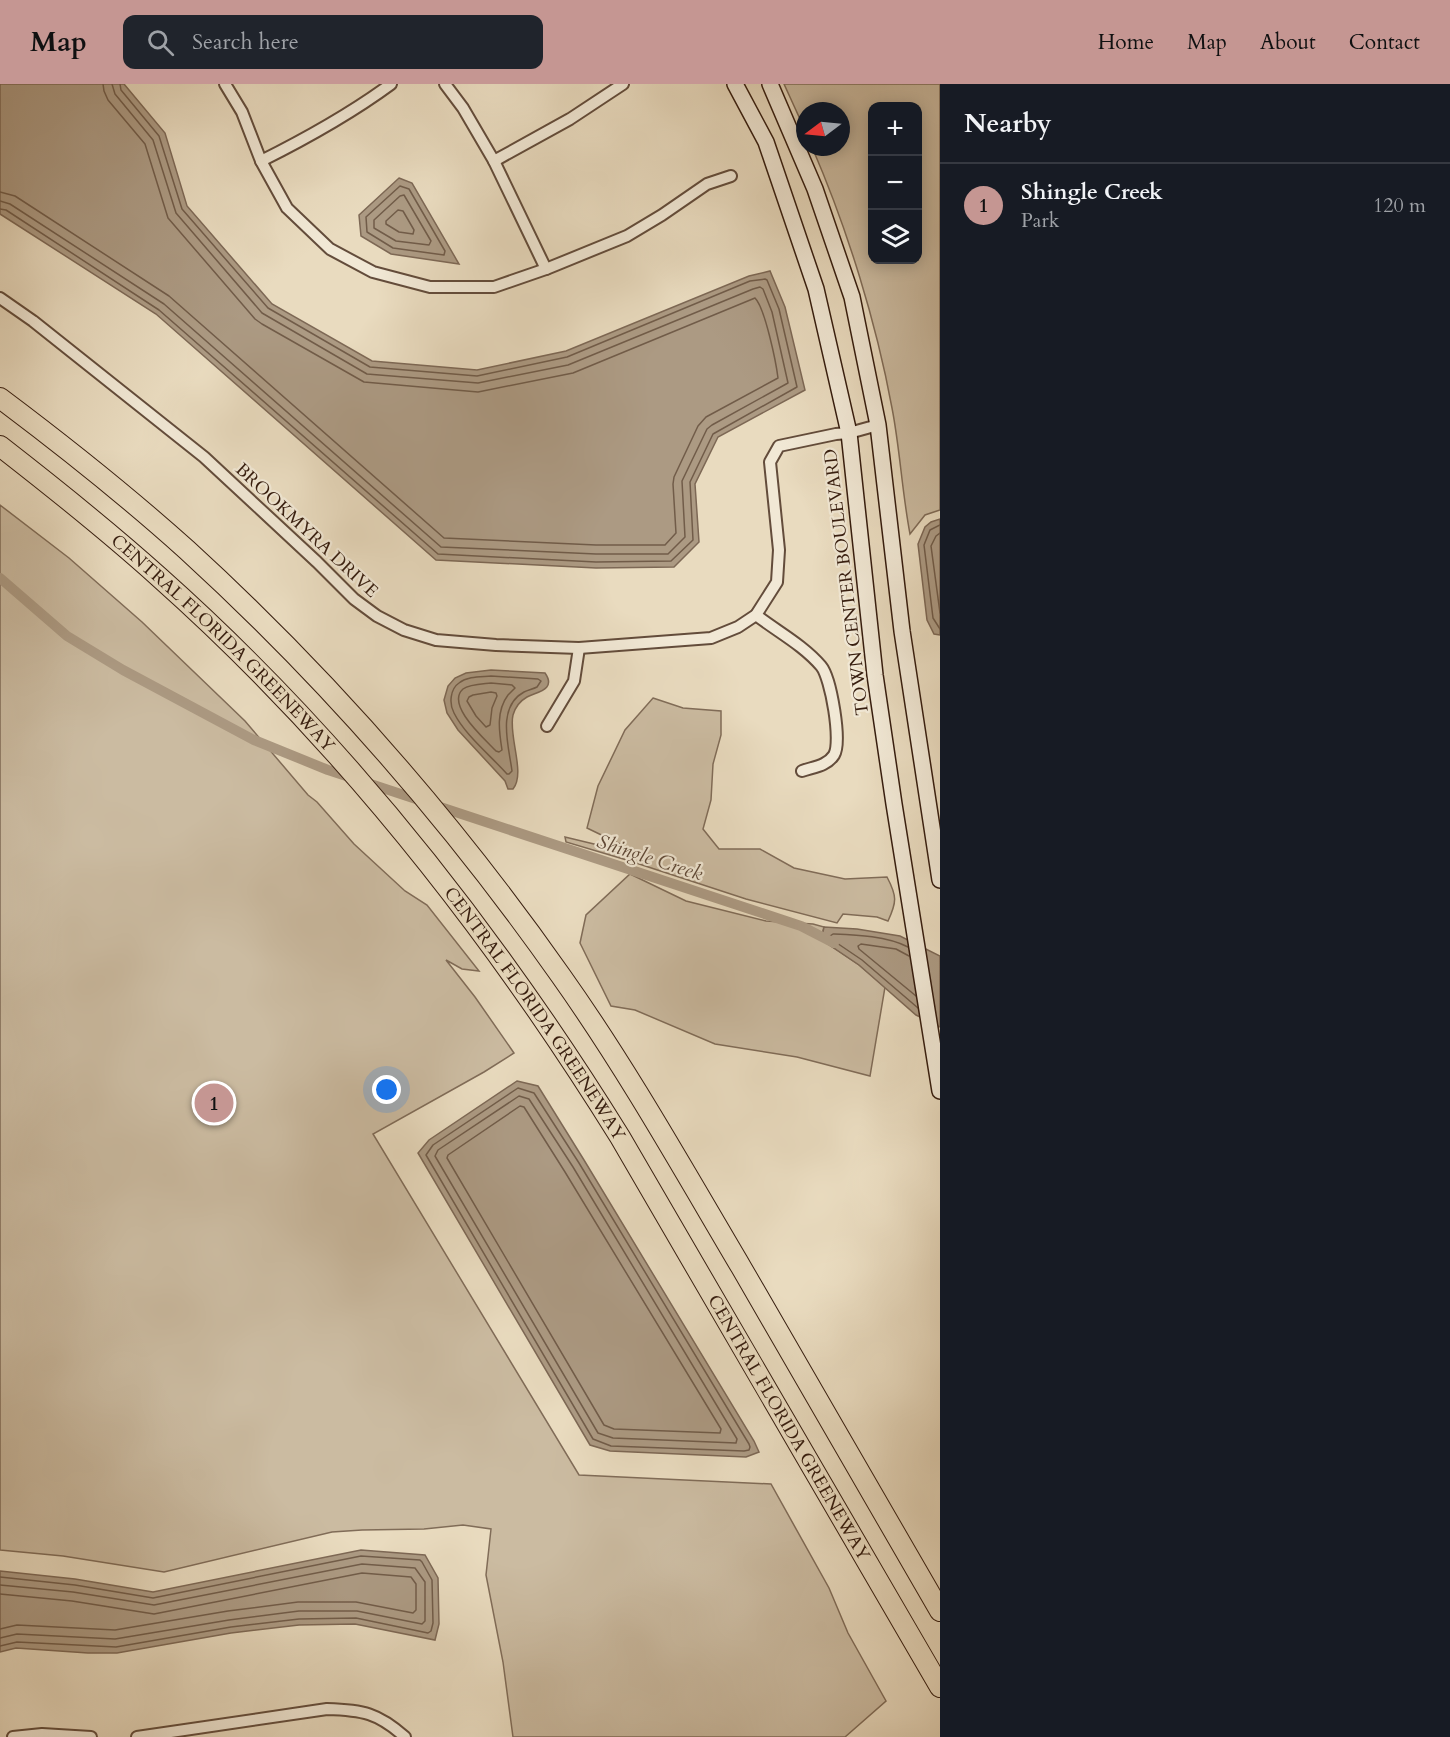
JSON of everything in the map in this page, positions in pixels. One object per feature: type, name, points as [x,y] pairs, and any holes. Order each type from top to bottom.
[{"type":"highway","name":"CENTRAL FLORIDA GREENEWAY","points":[[0,398],[108,482],[209,571],[312,672],[405,775],[479,865],[528,930],[624,1071],[940,1611]]},
{"type":"highway","name":"CENTRAL FLORIDA GREENEWAY","points":[[0,446],[84,512],[168,585],[236,649],[330,748],[399,827],[464,909],[564,1049],[651,1190],[940,1687]]},
{"type":"street","points":[[225,84],[242,112],[261,161],[286,207],[330,249],[373,272],[429,286],[494,287],[546,269],[627,236],[707,184],[730,177]]},
{"type":"street","points":[[261,161],[317,133],[391,84]]},
{"type":"street","points":[[446,84],[494,161],[546,269]]},
{"type":"street","points":[[494,161],[570,118],[623,84]]},
{"type":"street","name":"TOWN CENTER BOULEVARD","points":[[735,84],[766,141],[816,288],[849,433],[875,675],[940,1091]]},
{"type":"street","points":[[770,84],[815,189],[852,297],[878,425],[902,631],[940,880]]},
{"type":"street","name":"BROOKMYRA DRIVE","points":[[0,298],[33,321],[204,458],[354,599],[377,616],[404,630],[436,640],[579,648],[711,638],[738,627],[756,615],[777,582],[779,550],[770,462],[779,446],[849,433],[878,425]]},
{"type":"street","points":[[756,615],[803,649],[823,668],[831,691],[838,741],[835,754],[825,764],[802,771]]},
{"type":"street","points":[[547,726],[574,681],[579,648]]},
{"type":"street","points":[[137,1737],[327,1709],[355,1710],[375,1715],[405,1737]]},
{"type":"street","points":[[13,1737],[42,1734],[91,1737]]},
{"type":"shaded area","points":[[784,84],[940,84],[940,510],[925,515],[910,534],[895,423],[878,342],[859,275],[816,156],[850,156],[850,102],[796,102],[796,110]]},
{"type":"shaded area","points":[[0,505],[69,558],[142,622],[245,721],[308,795],[354,844],[405,891],[427,905],[479,971],[462,969],[446,960],[514,1053],[373,1134],[579,1475],[771,1484],[829,1588],[848,1633],[886,1701],[845,1737],[513,1737],[503,1662],[486,1575],[491,1529],[463,1525],[424,1529],[332,1532],[164,1572],[63,1556],[0,1550]]},
{"type":"shaded area","points":[[653,698],[683,708],[721,711],[721,735],[713,764],[711,800],[703,829],[719,849],[760,849],[794,868],[845,879],[887,877],[895,899],[888,921],[877,917],[843,914],[837,923],[746,899],[566,842],[565,837],[619,850],[620,844],[587,828],[598,786],[625,730]]},
{"type":"shaded area","points":[[630,874],[686,901],[766,921],[813,924],[824,927],[822,936],[825,942],[859,965],[885,987],[870,1076],[797,1057],[715,1044],[635,1010],[611,1006],[580,943],[586,915]]},
{"type":"water","points":[[0,84],[124,84],[165,133],[187,206],[272,304],[372,361],[477,370],[566,351],[749,276],[770,271],[785,307],[805,390],[718,437],[695,484],[699,542],[674,567],[596,568],[436,560],[156,314],[0,214]]},
{"type":"water","points":[[399,178],[412,183],[459,264],[391,254],[361,236],[359,215]]},
{"type":"water","points":[[940,519],[940,635],[934,634],[927,620],[918,544],[925,527]]},
{"type":"water","points":[[491,670],[545,673],[549,683],[544,690],[522,701],[516,707],[513,715],[518,774],[513,789],[508,789],[505,781],[458,730],[447,713],[444,700],[448,686],[455,678],[466,673]]},
{"type":"water","points":[[824,927],[857,929],[900,936],[940,956],[940,1027],[916,1015],[859,965],[825,942],[822,936]]},
{"type":"water","points":[[517,1081],[538,1086],[759,1452],[746,1457],[610,1451],[590,1445],[418,1153],[429,1140]]},
{"type":"water","points":[[361,1550],[425,1555],[438,1578],[439,1624],[435,1640],[355,1624],[299,1625],[231,1633],[117,1653],[16,1648],[0,1652],[0,1571],[75,1579],[153,1592]]},
{"type":"waterway","name":"Shingle Creek","points":[[0,578],[67,636],[123,670],[254,740],[328,770],[801,926],[834,943]]},
{"type":"place","name":"Shingle Creek","points":[[214,1103]]}]
